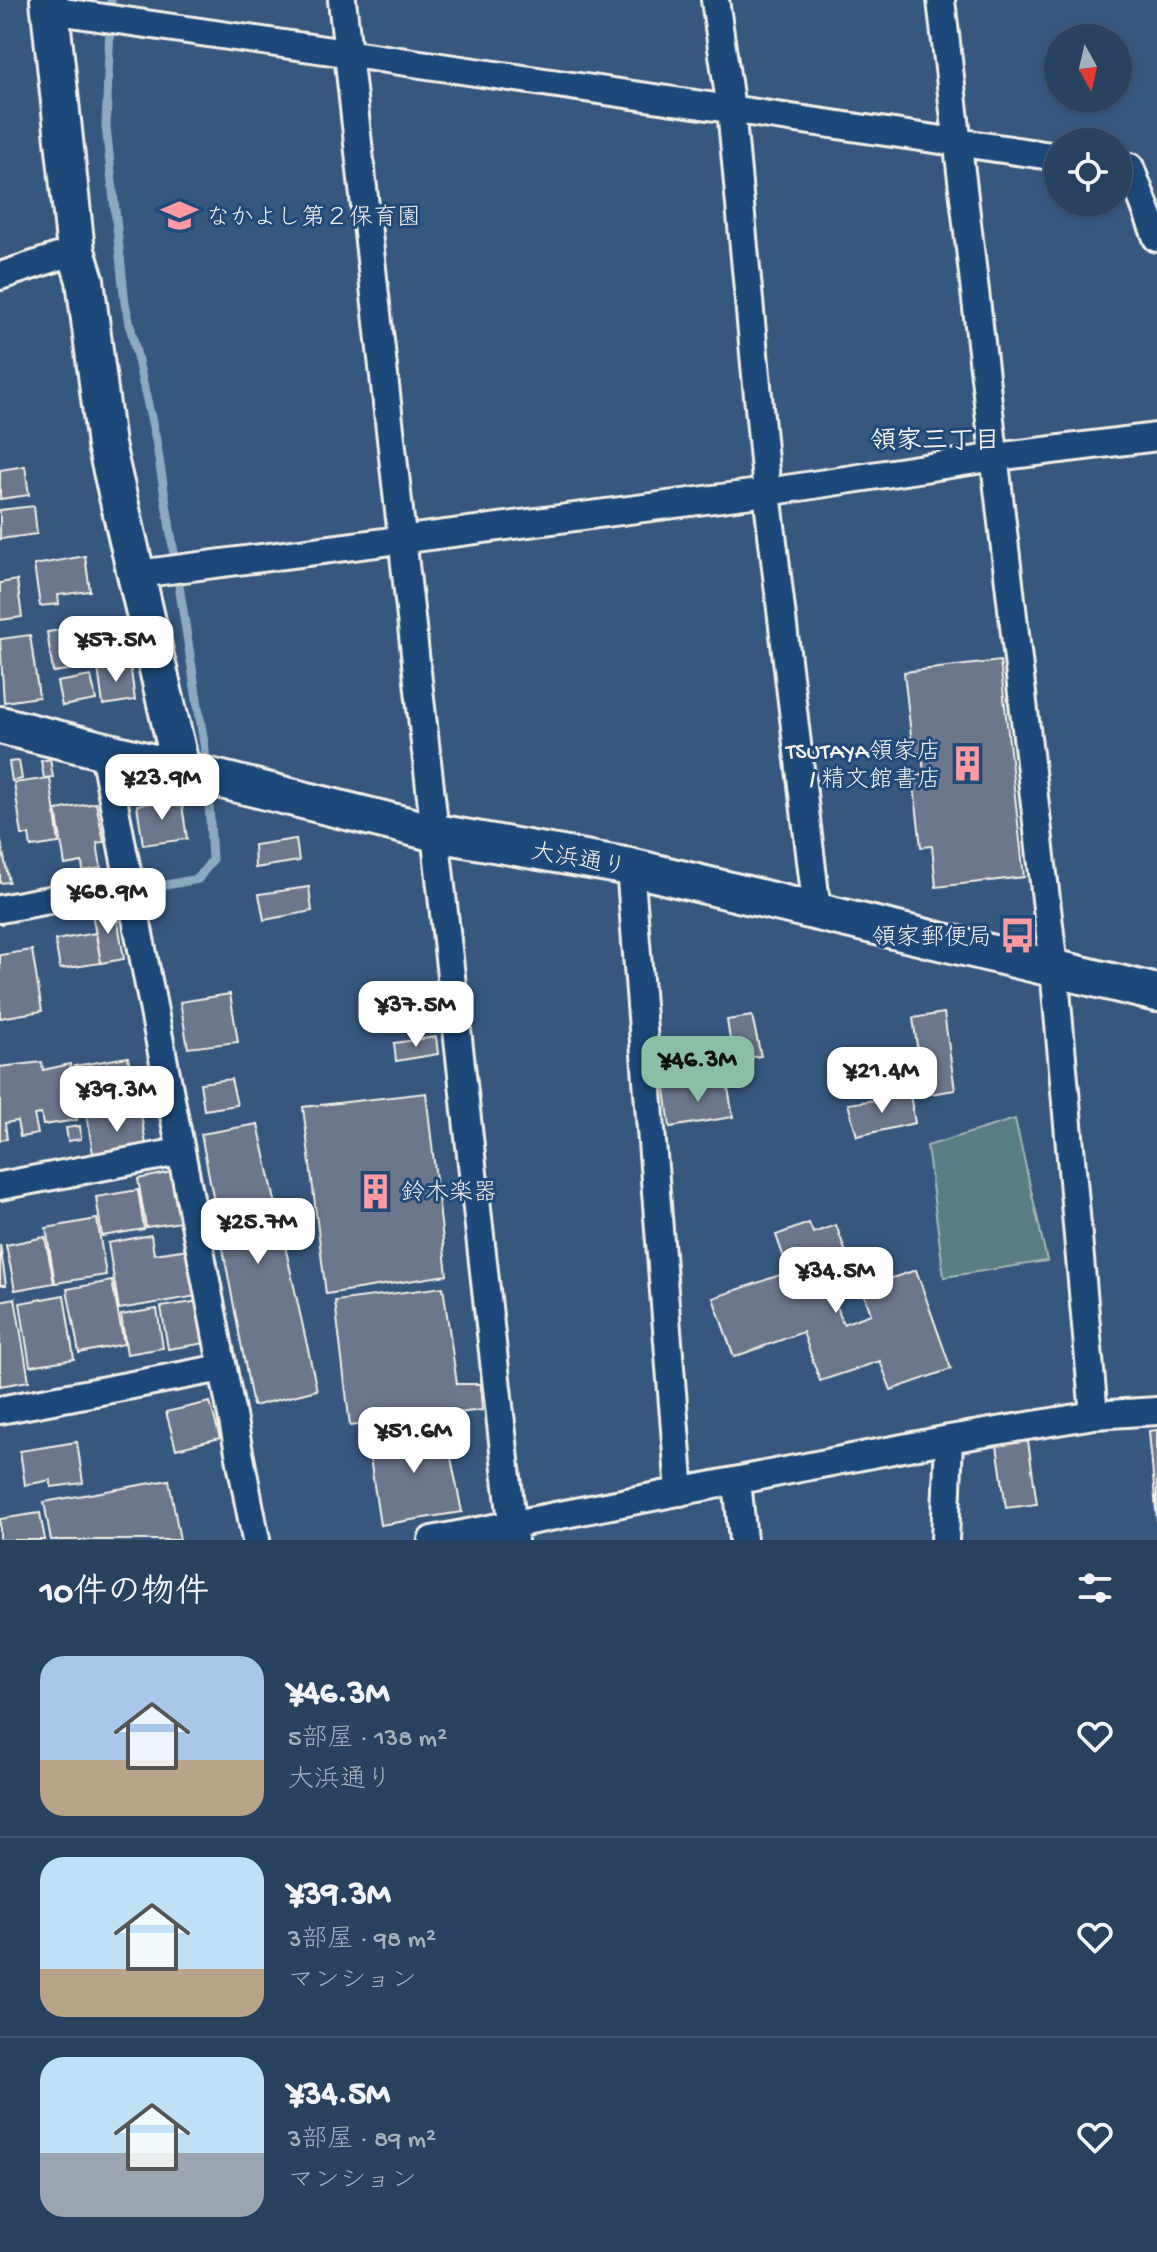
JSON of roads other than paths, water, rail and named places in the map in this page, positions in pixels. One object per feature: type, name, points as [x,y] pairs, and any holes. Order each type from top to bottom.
[{"type":"street","points":[[342,0],[405,540],[513,1532]]},
{"type":"street","points":[[715,0],[731,109],[767,492],[817,911]]},
{"type":"street","points":[[941,0],[1054,968],[1094,1415]]},
{"type":"street","points":[[181,768],[106,445],[85,280],[76,251],[50,5],[348,54],[1044,155]]},
{"type":"street","points":[[1132,167],[1157,171]]},
{"type":"street","points":[[1132,183],[1157,238]]},
{"type":"street","points":[[0,276],[76,251]]},
{"type":"street","points":[[138,574],[767,492],[996,457],[1157,437]]},
{"type":"street","name":"大浜通り","points":[[0,725],[103,747],[436,833],[630,867],[1157,993]]},
{"type":"street","points":[[103,747],[256,1540]]},
{"type":"street","points":[[630,867],[680,1492]]},
{"type":"street","points":[[0,909],[130,885]]},
{"type":"street","points":[[0,1186],[179,1152]]},
{"type":"street","points":[[0,1410],[222,1368]]},
{"type":"street","points":[[432,1540],[513,1532],[680,1492],[949,1439],[1094,1415],[1157,1411]]},
{"type":"street","points":[[945,1540],[949,1439]]},
{"type":"street","points":[[737,1481],[743,1540]]},
{"type":"waterway","points":[[111,0],[106,126],[125,303],[156,440],[208,769]]},
{"type":"waterway","points":[[134,891],[198,879],[212,860],[208,784]]},
{"type":"place","name":"なかよし第２保育園","points":[[180,216]]},
{"type":"place","name":"TSUTAYA領家店 / 精文館書店","points":[[967,764]]},
{"type":"place","name":"領家郵便局","points":[[1018,936]]},
{"type":"place","name":"鈴木楽器","points":[[375,1191]]},
{"type":"district","name":"領家三丁目","points":[[935,439]]}]
